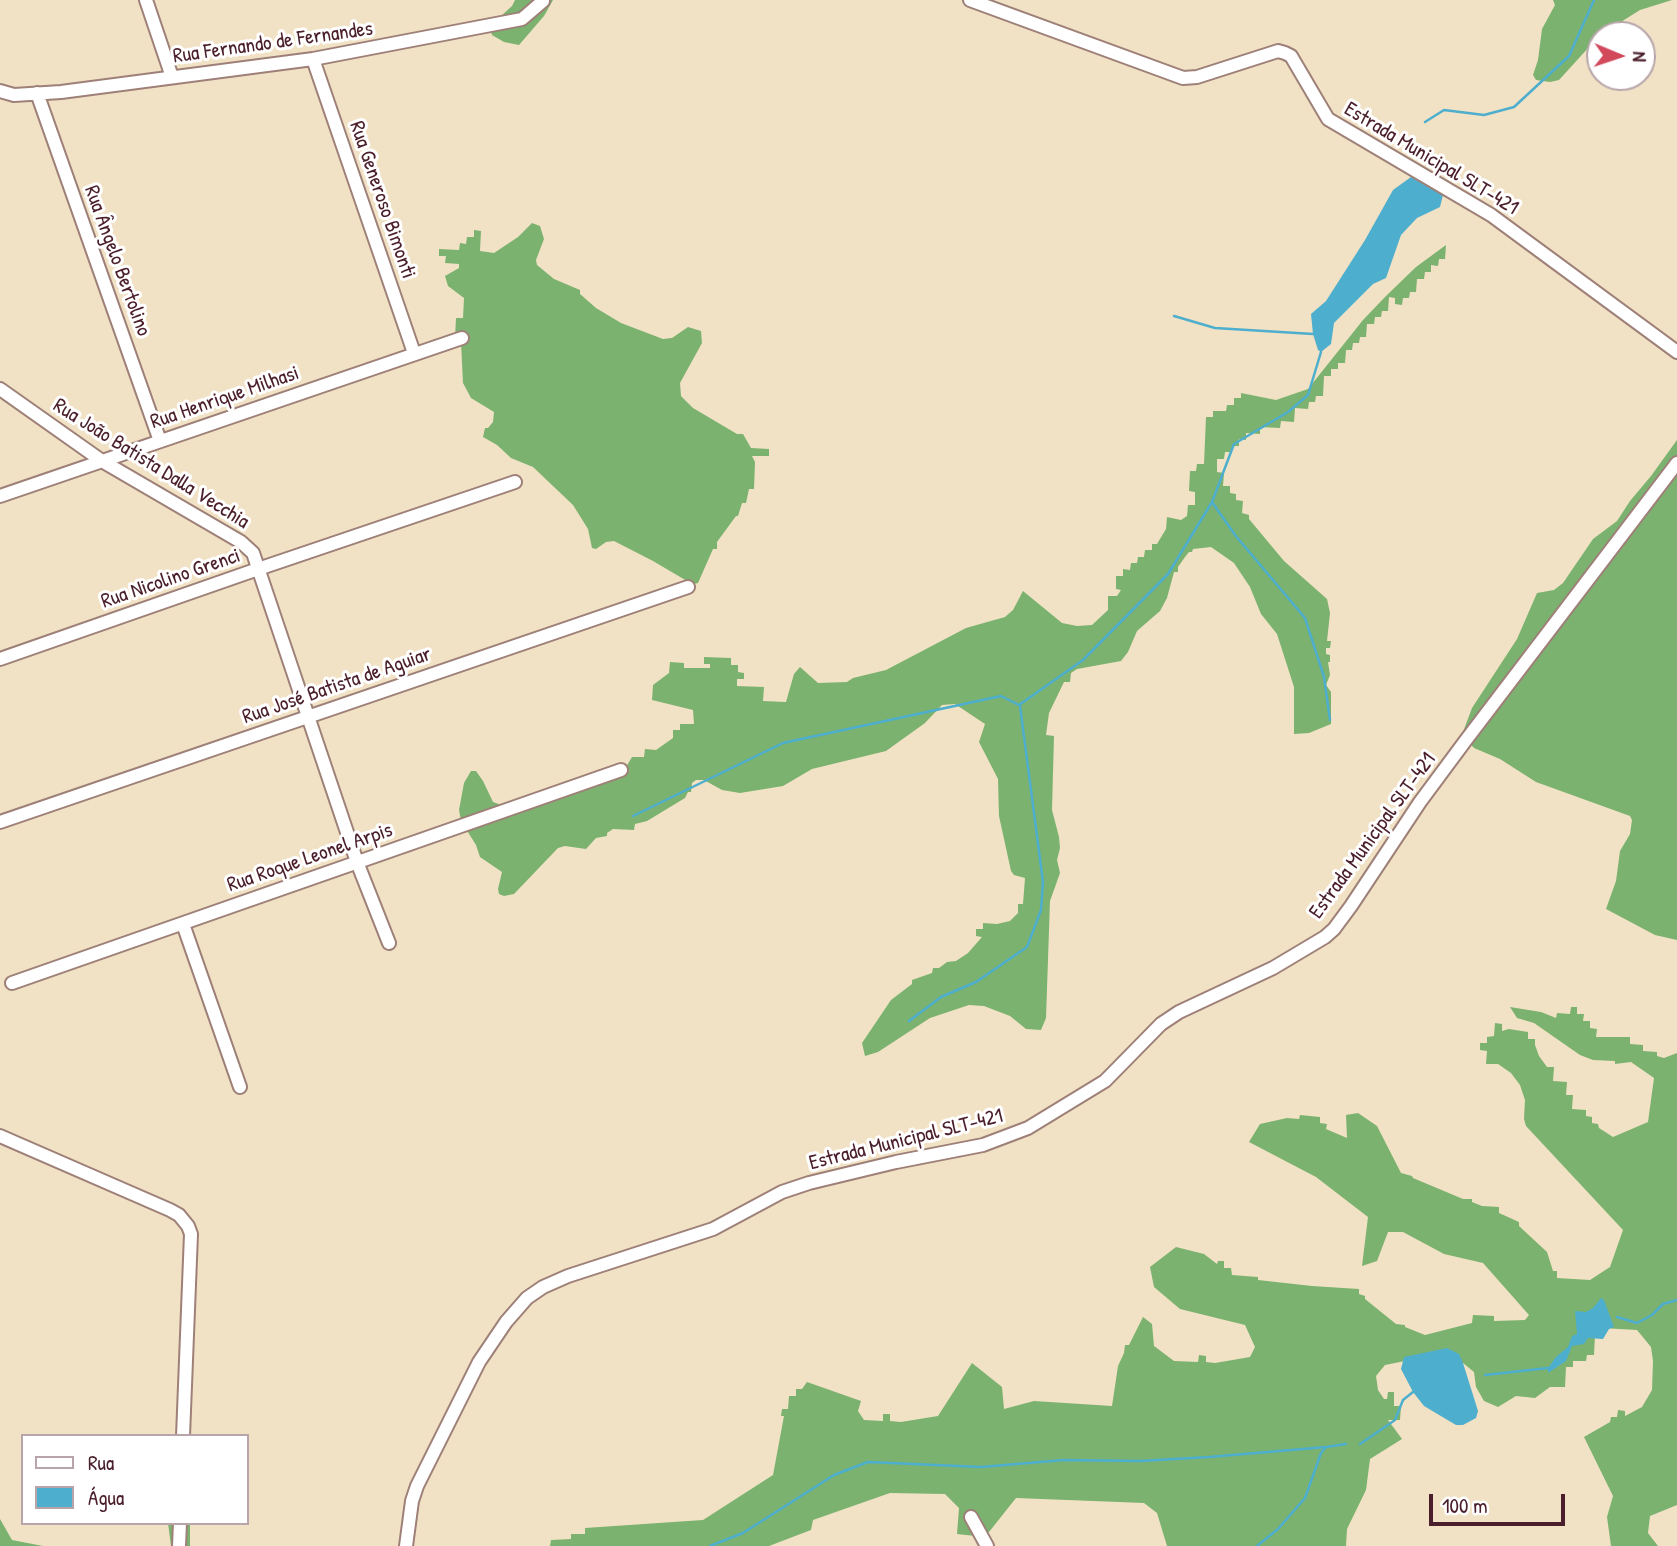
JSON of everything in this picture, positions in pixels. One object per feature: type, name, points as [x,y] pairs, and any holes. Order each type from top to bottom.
[{"type":"street","points":[[146,0],[172,77]]},
{"type":"street","name":"Estrada Municipal SLT-421","points":[[970,0],[1183,78],[1197,77],[1278,51],[1285,52],[1291,56],[1328,119],[1491,215],[1677,352]]},
{"type":"street","name":"Rua Fernando de Fernandes","points":[[0,91],[14,95],[61,92],[313,59],[522,19],[543,1]]},
{"type":"street","name":"Rua Generoso Bimonti","points":[[313,59],[414,353]]},
{"type":"street","name":"Rua Ângelo Bertolino","points":[[37,93],[160,441]]},
{"type":"street","name":"Rua Henrique Milhasi","points":[[0,496],[462,338]]},
{"type":"street","name":"Rua João Batista Dalla Vecchia","points":[[0,389],[102,460],[241,542],[253,553],[357,862],[389,943]]},
{"type":"street","name":"Estrada Municipal SLT-421","points":[[406,1546],[412,1501],[417,1486],[479,1362],[506,1322],[527,1298],[543,1287],[568,1276],[713,1230],[782,1192],[809,1183],[983,1145],[1028,1128],[1105,1081],[1161,1024],[1179,1012],[1273,968],[1325,937],[1351,906],[1420,802],[1466,740],[1677,463]]},
{"type":"street","name":"Rua Nicolino Grenci","points":[[0,659],[515,482]]},
{"type":"street","name":"Rua José Batista de Aguiar","points":[[0,822],[688,587]]},
{"type":"street","name":"Rua Roque Leonel Arpis","points":[[12,983],[621,770]]},
{"type":"street","points":[[183,924],[240,1087]]},
{"type":"street","points":[[0,1136],[170,1210],[188,1226],[191,1234],[183,1434]]},
{"type":"street","points":[[971,1517],[987,1546]]},
{"type":"street","points":[[179,1546],[180,1525]]},
{"type":"green space","points":[[515,0],[553,0],[544,16],[519,45],[504,42],[492,35],[488,22],[501,16]]},
{"type":"green space","points":[[1553,0],[1672,0],[1640,10],[1622,21],[1586,21],[1586,50],[1559,80],[1536,80],[1533,75],[1542,29],[1555,5]]},
{"type":"green space","points":[[532,223],[540,226],[544,239],[536,260],[537,265],[554,279],[580,290],[580,294],[596,308],[621,323],[663,339],[672,338],[688,327],[701,331],[702,343],[680,383],[681,396],[693,408],[737,434],[743,434],[751,448],[769,449],[769,456],[752,456],[755,462],[754,489],[749,489],[746,503],[742,503],[738,516],[717,542],[717,549],[713,549],[698,583],[687,581],[614,541],[606,542],[596,549],[592,548],[588,529],[573,505],[533,467],[511,458],[483,437],[485,428],[493,422],[494,412],[471,398],[463,383],[461,342],[455,338],[456,318],[463,318],[464,298],[448,286],[445,276],[459,268],[459,264],[445,263],[446,256],[439,256],[439,249],[459,250],[460,243],[466,244],[467,237],[474,237],[474,230],[481,231],[480,251],[494,253],[518,237]]},
{"type":"green space","points":[[1446,245],[1445,259],[1439,259],[1438,266],[1431,265],[1431,272],[1425,272],[1424,279],[1417,279],[1416,292],[1410,292],[1409,298],[1403,298],[1402,305],[1395,304],[1395,298],[1389,297],[1388,311],[1382,311],[1381,317],[1375,317],[1374,324],[1367,324],[1366,337],[1360,337],[1359,343],[1353,343],[1352,350],[1346,350],[1345,363],[1338,363],[1338,369],[1331,369],[1331,376],[1324,376],[1323,396],[1316,396],[1315,402],[1309,402],[1308,409],[1295,408],[1294,422],[1281,421],[1280,428],[1260,427],[1260,434],[1246,433],[1246,440],[1239,439],[1239,446],[1232,446],[1231,452],[1225,452],[1224,459],[1217,459],[1217,472],[1224,473],[1223,486],[1230,486],[1230,493],[1236,494],[1236,500],[1243,501],[1242,513],[1249,515],[1249,519],[1284,561],[1327,599],[1330,613],[1327,641],[1331,641],[1330,648],[1326,648],[1326,654],[1330,655],[1330,675],[1326,685],[1331,692],[1331,724],[1309,733],[1294,734],[1294,687],[1277,634],[1261,614],[1250,587],[1234,563],[1211,547],[1193,549],[1185,557],[1178,567],[1178,572],[1174,572],[1167,598],[1160,611],[1137,631],[1121,661],[1077,669],[1071,673],[1070,682],[1064,682],[1049,713],[1046,735],[1054,736],[1052,810],[1059,837],[1057,860],[1060,873],[1050,901],[1046,1018],[1041,1030],[1026,1029],[1010,1016],[984,1006],[969,1005],[930,1018],[878,1052],[865,1056],[862,1043],[891,1000],[912,984],[912,980],[932,973],[933,968],[956,961],[968,953],[982,937],[976,936],[976,929],[983,929],[983,923],[1010,921],[1018,913],[1018,904],[1023,904],[1025,878],[1014,875],[1011,871],[999,816],[998,779],[979,742],[985,724],[955,704],[942,705],[925,723],[886,751],[812,769],[783,786],[740,793],[722,790],[704,780],[696,780],[685,798],[647,821],[635,824],[634,830],[613,829],[607,836],[596,838],[586,849],[565,846],[558,848],[514,894],[499,894],[502,872],[480,857],[461,821],[459,810],[464,783],[471,771],[476,771],[493,802],[507,807],[623,772],[632,757],[644,757],[645,749],[656,750],[673,738],[673,730],[680,730],[680,724],[694,724],[693,710],[652,700],[653,685],[669,673],[670,662],[684,663],[684,668],[710,668],[710,664],[704,664],[704,657],[731,658],[731,665],[738,665],[738,672],[744,673],[744,679],[737,679],[737,686],[764,687],[763,701],[786,702],[794,674],[800,667],[818,683],[847,682],[886,670],[966,628],[1005,617],[1013,610],[1023,591],[1062,623],[1092,625],[1108,610],[1108,596],[1117,596],[1121,590],[1116,589],[1116,576],[1123,576],[1123,569],[1130,570],[1131,563],[1137,563],[1138,557],[1144,557],[1145,550],[1152,550],[1152,544],[1157,544],[1166,529],[1167,517],[1181,520],[1187,516],[1188,505],[1195,505],[1195,492],[1189,491],[1190,471],[1196,471],[1197,464],[1204,464],[1206,417],[1213,417],[1213,411],[1226,411],[1227,405],[1234,405],[1234,398],[1241,398],[1241,393],[1276,400],[1308,389],[1363,320],[1386,296],[1416,267]]},
{"type":"green space","points":[[1677,440],[1677,940],[1655,935],[1606,909],[1616,881],[1620,851],[1630,834],[1630,816],[1536,782],[1500,759],[1474,748],[1463,732],[1472,708],[1517,639],[1537,593],[1554,590],[1563,583],[1593,539],[1617,521]]},
{"type":"green space","points":[[1510,1007],[1541,1012],[1556,1018],[1557,1013],[1570,1014],[1571,1007],[1577,1007],[1577,1014],[1584,1014],[1583,1021],[1590,1021],[1590,1028],[1597,1029],[1596,1037],[1630,1037],[1630,1044],[1643,1045],[1643,1051],[1657,1052],[1657,1056],[1664,1058],[1677,1053],[1677,1505],[1650,1516],[1648,1533],[1658,1546],[1611,1546],[1607,1517],[1613,1496],[1584,1437],[1610,1422],[1611,1417],[1617,1417],[1618,1410],[1625,1411],[1625,1416],[1642,1407],[1652,1390],[1653,1361],[1651,1347],[1637,1330],[1602,1328],[1595,1335],[1594,1355],[1587,1355],[1586,1361],[1573,1361],[1573,1367],[1566,1367],[1565,1387],[1550,1387],[1535,1398],[1516,1396],[1498,1407],[1484,1401],[1476,1387],[1474,1372],[1463,1363],[1420,1358],[1385,1365],[1376,1376],[1378,1390],[1384,1399],[1387,1399],[1388,1392],[1394,1392],[1394,1406],[1401,1406],[1400,1420],[1388,1420],[1402,1439],[1370,1459],[1366,1490],[1347,1529],[1346,1546],[1167,1546],[1157,1513],[1144,1503],[1016,1498],[985,1537],[957,1534],[959,1508],[945,1494],[890,1493],[813,1520],[811,1530],[769,1546],[550,1546],[551,1540],[571,1539],[571,1534],[585,1534],[585,1528],[703,1520],[773,1475],[784,1416],[781,1416],[782,1409],[788,1409],[789,1396],[796,1396],[796,1389],[802,1389],[807,1382],[861,1401],[858,1411],[864,1420],[883,1421],[883,1414],[890,1414],[890,1421],[901,1422],[938,1416],[972,1363],[1002,1387],[1004,1409],[1034,1401],[1112,1406],[1118,1366],[1125,1345],[1129,1345],[1143,1317],[1152,1324],[1154,1346],[1174,1361],[1198,1362],[1199,1355],[1206,1356],[1206,1362],[1215,1363],[1250,1357],[1255,1347],[1245,1325],[1180,1309],[1154,1287],[1150,1267],[1176,1247],[1204,1254],[1217,1264],[1218,1261],[1224,1261],[1224,1268],[1231,1268],[1232,1275],[1312,1286],[1359,1289],[1359,1294],[1365,1296],[1365,1299],[1396,1324],[1405,1325],[1425,1335],[1472,1323],[1473,1315],[1494,1316],[1494,1321],[1525,1320],[1529,1315],[1483,1263],[1444,1254],[1403,1232],[1388,1232],[1377,1261],[1362,1266],[1368,1217],[1316,1177],[1249,1142],[1260,1124],[1287,1118],[1299,1119],[1300,1115],[1320,1117],[1320,1123],[1327,1124],[1326,1129],[1347,1138],[1346,1115],[1358,1113],[1377,1126],[1401,1173],[1463,1199],[1472,1199],[1472,1202],[1482,1206],[1499,1207],[1499,1213],[1519,1222],[1519,1226],[1547,1252],[1553,1271],[1557,1271],[1557,1278],[1590,1280],[1610,1267],[1623,1230],[1526,1126],[1525,1100],[1520,1085],[1511,1073],[1498,1064],[1486,1064],[1487,1051],[1480,1050],[1480,1043],[1487,1043],[1487,1037],[1494,1036],[1495,1023],[1502,1024],[1502,1031],[1509,1029],[1528,1032],[1528,1039],[1535,1039],[1539,1056],[1547,1067],[1554,1067],[1553,1081],[1567,1082],[1566,1095],[1573,1095],[1572,1109],[1586,1110],[1586,1116],[1592,1117],[1592,1123],[1598,1124],[1599,1128],[1613,1137],[1648,1122],[1654,1078],[1631,1062],[1615,1064],[1615,1061],[1593,1060],[1580,1055],[1534,1023],[1517,1018]]},
{"type":"green space","points":[[0,1519],[12,1540],[43,1546],[0,1546]]},
{"type":"green space","points":[[168,1525],[190,1525],[190,1546],[171,1546]]},
{"type":"water","points":[[1411,177],[1443,195],[1440,207],[1417,218],[1401,235],[1386,278],[1373,284],[1334,323],[1331,344],[1321,352],[1313,334],[1311,314],[1326,301],[1393,190]]},
{"type":"water","points":[[1601,1298],[1614,1327],[1609,1329],[1603,1339],[1588,1338],[1584,1344],[1572,1346],[1566,1361],[1548,1373],[1548,1368],[1556,1357],[1568,1347],[1572,1336],[1577,1334],[1575,1311],[1586,1312]]},
{"type":"water","points":[[1447,1348],[1459,1354],[1478,1411],[1476,1418],[1463,1425],[1456,1425],[1424,1406],[1401,1369],[1404,1357]]},
{"type":"waterway","points":[[1425,122],[1444,110],[1484,115],[1514,107],[1569,56],[1594,0]]},
{"type":"waterway","points":[[1174,316],[1215,328],[1313,334]]},
{"type":"waterway","points":[[633,816],[783,743],[1001,696],[1019,705],[1083,660],[1168,574],[1212,502],[1234,444],[1288,412],[1308,395],[1321,352]]},
{"type":"waterway","points":[[1212,502],[1235,535],[1305,618],[1324,677],[1330,720]]},
{"type":"waterway","points":[[909,1021],[941,997],[976,982],[1027,947],[1041,910],[1043,882],[1020,706]]},
{"type":"waterway","points":[[1617,1317],[1637,1323],[1652,1315],[1663,1304],[1677,1300]]},
{"type":"waterway","points":[[1485,1375],[1548,1368]]},
{"type":"waterway","points":[[1360,1444],[1395,1420],[1403,1400],[1413,1392]]},
{"type":"waterway","points":[[1257,1546],[1278,1529],[1305,1498],[1321,1453],[1326,1447],[1346,1444]]},
{"type":"waterway","points":[[710,1546],[743,1533],[834,1475],[868,1462],[981,1467],[1064,1460],[1140,1461],[1326,1447]]}]
